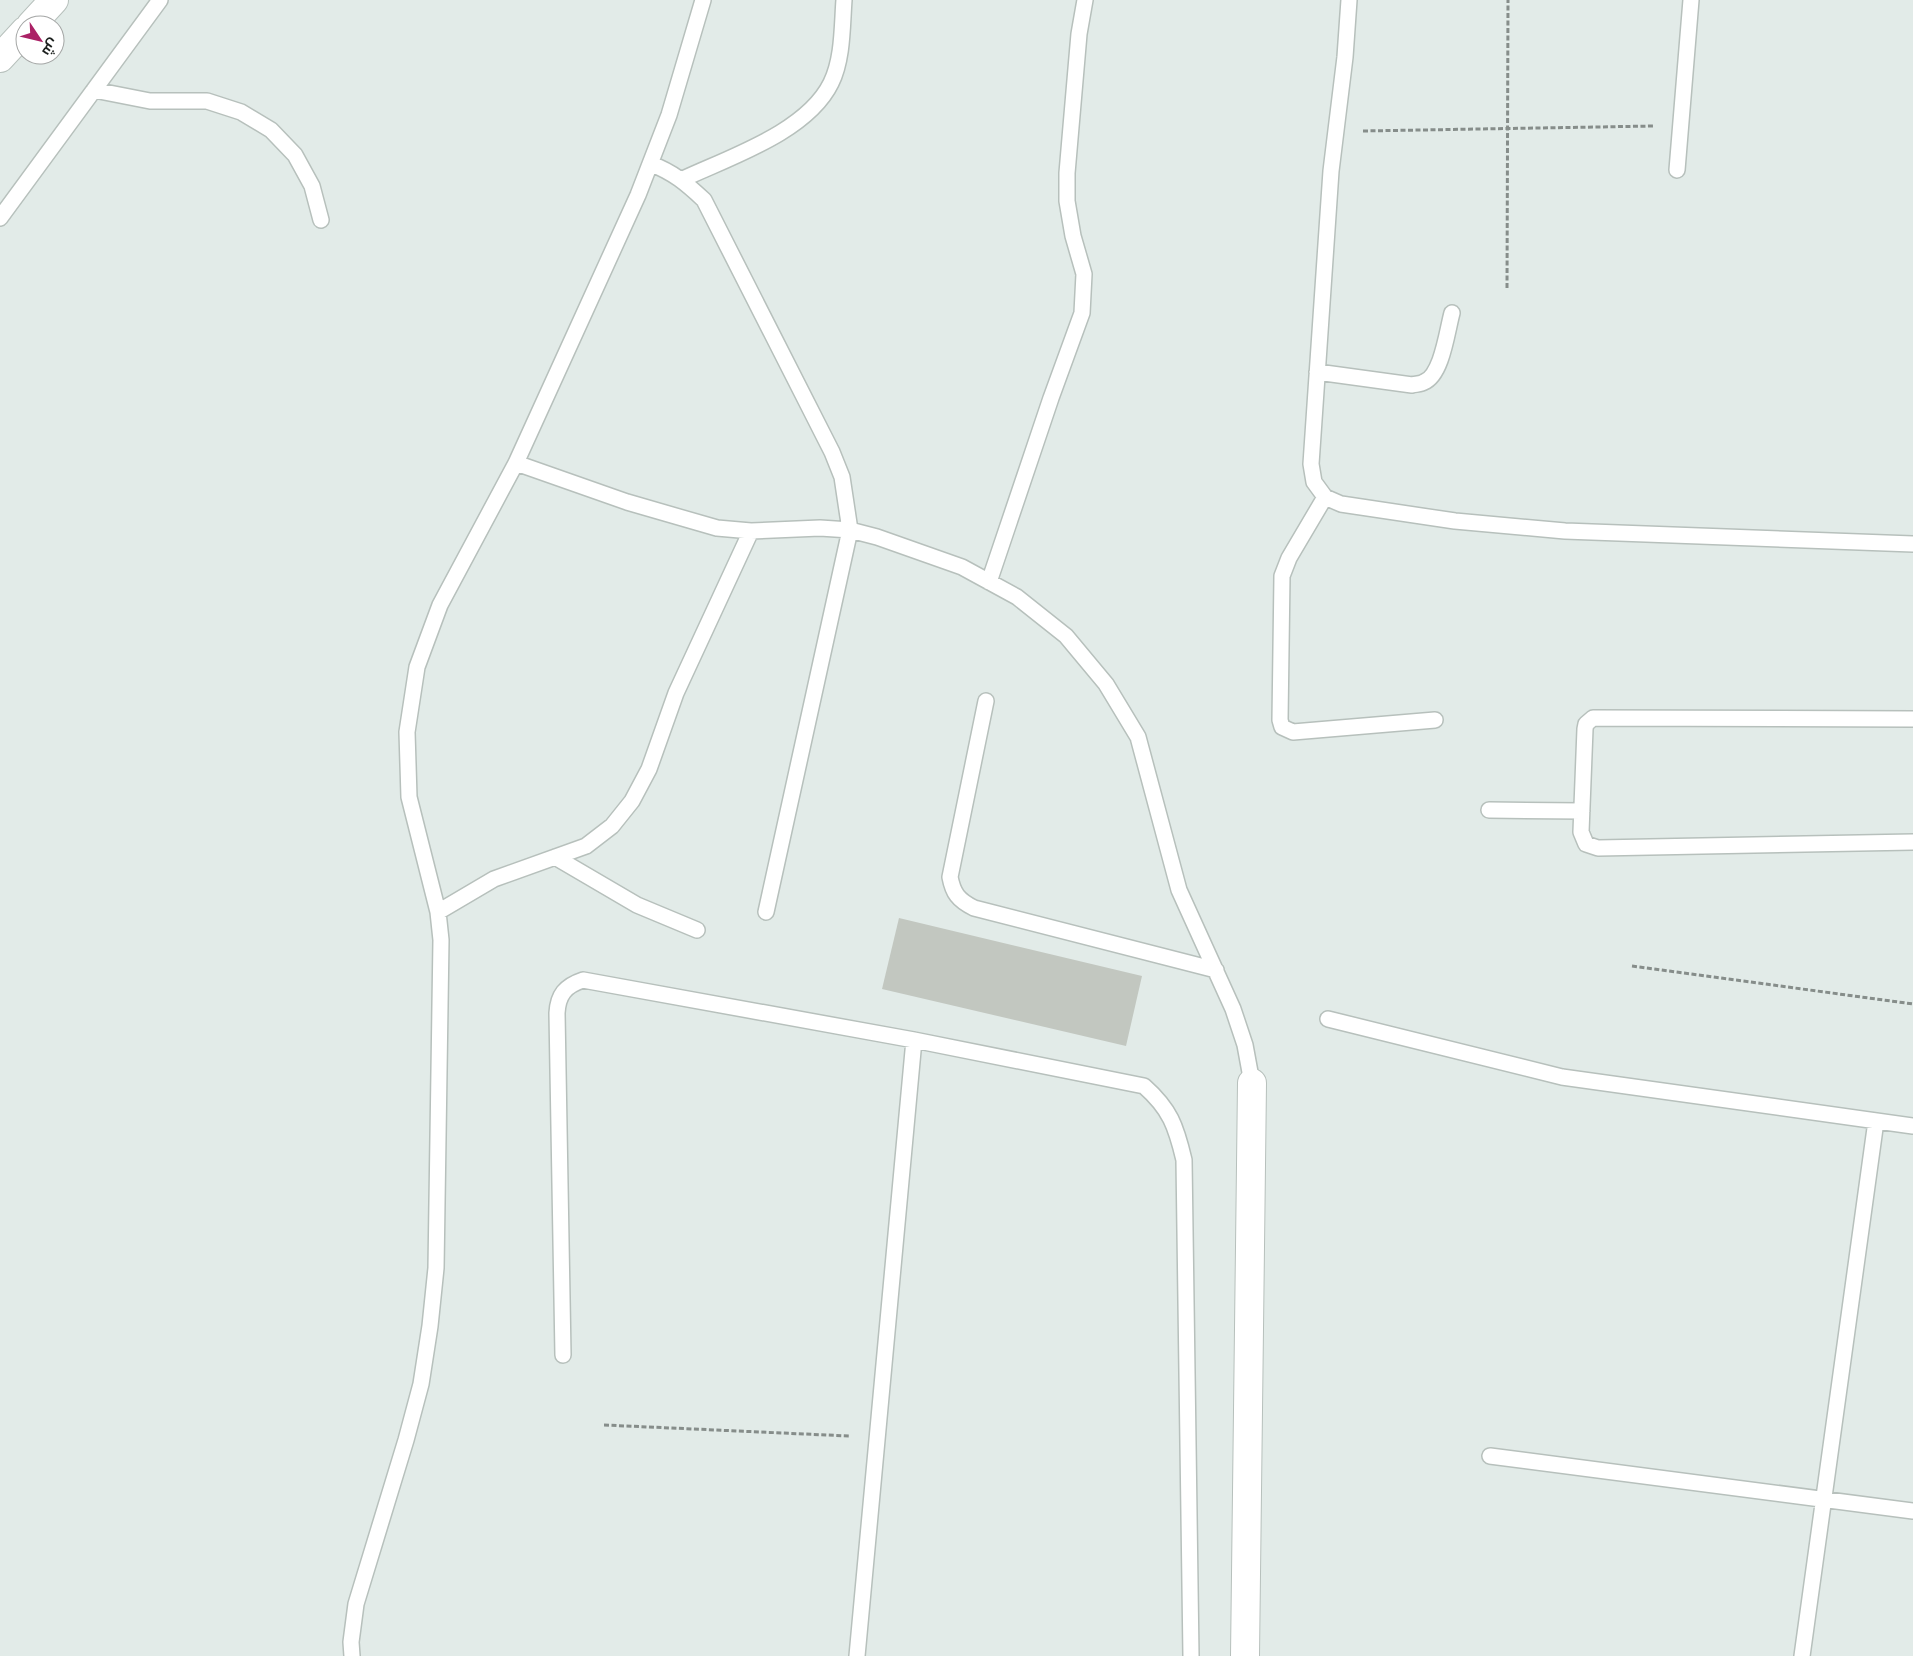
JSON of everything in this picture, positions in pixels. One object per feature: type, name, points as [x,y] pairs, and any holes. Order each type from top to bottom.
[{"type":"street","points":[[40,15],[54,0]]},
{"type":"street","points":[[0,58],[15,42]]},
{"type":"street","points":[[1245,1656],[1252,1083]]},
{"type":"lane","points":[[0,218],[160,0]]},
{"type":"lane","points":[[352,1656],[351,1642],[356,1604],[421,1384],[436,1268],[442,978],[441,940],[438,912],[409,797],[406,732],[417,666],[440,605],[516,462],[651,164],[669,115],[702,0]]},
{"type":"lane","points":[[683,179],[794,125],[816,106],[831,82],[839,55],[844,0]]},
{"type":"lane","points":[[989,582],[1050,398],[1082,314],[1084,274],[1073,236],[1067,201],[1067,173],[1079,34],[1085,0]]},
{"type":"lane","points":[[1349,0],[1325,242],[1311,464],[1314,482],[1325,497],[1358,508],[1455,521],[1566,531],[1913,544]]},
{"type":"lane","points":[[1677,170],[1691,0]]},
{"type":"lane","points":[[94,90],[150,101],[207,101],[241,112],[271,130],[295,156],[312,186],[321,220]]},
{"type":"lane","points":[[651,164],[668,170],[683,179],[704,200],[821,427],[842,477],[850,530],[766,912]]},
{"type":"lane","points":[[1317,372],[1412,385],[1425,382],[1434,374],[1440,362],[1452,313]]},
{"type":"lane","points":[[516,462],[637,505],[716,528],[850,530],[877,537],[962,567],[1017,597],[1066,636],[1106,684],[1138,737],[1179,890],[1234,1009],[1246,1045],[1252,1083]]},
{"type":"lane","points":[[1325,497],[1289,558],[1282,576],[1280,710],[1282,727],[1293,732],[1434,720]]},
{"type":"lane","points":[[438,912],[494,880],[586,846],[612,826],[632,801],[649,769],[676,693],[751,530]]},
{"type":"lane","points":[[986,701],[950,877],[952,890],[961,901],[974,908],[1216,970]]},
{"type":"lane","points":[[1913,719],[1593,718],[1586,724],[1585,729],[1582,811],[1582,839],[1586,844],[1598,848],[1913,842]]},
{"type":"lane","points":[[1490,810],[1582,811]]},
{"type":"lane","points":[[555,858],[637,906],[697,930]]},
{"type":"lane","points":[[563,1355],[557,1013],[558,1002],[563,992],[572,984],[583,980],[914,1040],[1144,1086],[1161,1101],[1176,1127],[1184,1160],[1191,1656]]},
{"type":"lane","points":[[1328,1020],[1562,1077],[1913,1126]]},
{"type":"lane","points":[[857,1656],[914,1040]]},
{"type":"lane","points":[[1802,1656],[1876,1121]]},
{"type":"lane","points":[[1490,1456],[1913,1511]]},
{"type":"path","points":[[1507,288],[1508,0]]},
{"type":"path","points":[[1335,132],[1680,126]]},
{"type":"path","points":[[1632,966],[1913,1004]]},
{"type":"path","points":[[604,1425],[877,1438]]},
{"type":"building","points":[[899,918],[1142,976],[1126,1046],[882,989]]}]
